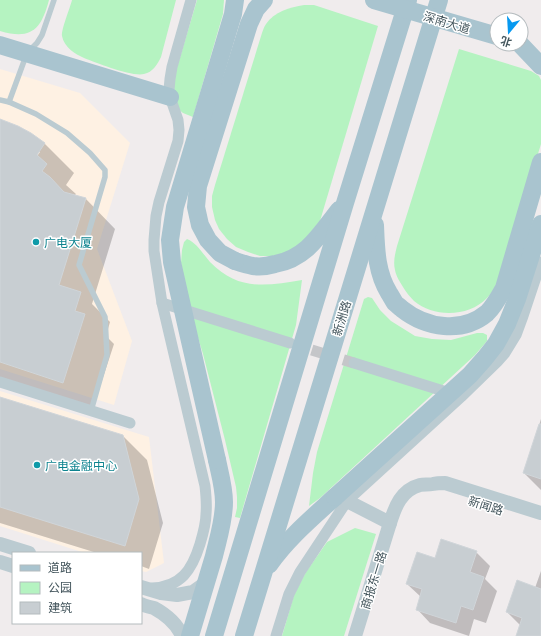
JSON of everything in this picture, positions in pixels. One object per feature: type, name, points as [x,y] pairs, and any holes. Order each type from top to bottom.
[{"type":"main road","points":[[190,636],[220,531],[224,502],[217,460],[172,262],[170,240],[175,207],[233,14],[235,0]]},
{"type":"main road","points":[[264,0],[256,9],[249,24],[198,186],[196,207],[200,226],[208,240],[220,253],[235,261],[254,266],[266,266],[280,263],[304,251],[312,244],[344,203]]},
{"type":"main road","name":"深南大道","points":[[374,0],[489,34]]},
{"type":"main road","points":[[214,636],[344,203],[408,0]]},
{"type":"main road","name":"新洲路","points":[[244,636],[439,0]]},
{"type":"main road","points":[[0,45],[170,97]]},
{"type":"main road","points":[[529,47],[541,50]]},
{"type":"main road","points":[[528,52],[541,66]]},
{"type":"main road","points":[[374,212],[376,255],[385,286],[395,303],[409,314],[424,322],[442,326],[458,326],[474,322],[487,313],[496,302],[504,288],[541,162]]},
{"type":"main road","points":[[262,576],[290,539],[341,499],[470,375],[485,358],[496,344],[507,324],[517,299],[541,224]]},
{"type":"street","points":[[142,587],[153,588],[169,586],[186,574],[191,567],[205,527],[205,486],[162,303],[154,251],[156,216],[159,202],[178,141],[178,120],[169,90],[172,67],[191,0]]},
{"type":"street","points":[[276,636],[289,594],[341,499],[460,397],[497,362],[511,344],[523,316],[541,262]]},
{"type":"street","points":[[162,303],[290,343]]},
{"type":"street","points":[[354,363],[460,397]]},
{"type":"street","points":[[0,382],[130,423]]},
{"type":"street","name":"新闻路","points":[[390,523],[396,505],[404,494],[414,487],[438,483],[445,483],[541,513]]},
{"type":"street","name":"新闻路","points":[[432,484],[448,493],[541,522]]},
{"type":"street","points":[[341,499],[390,523]]},
{"type":"street","name":"商报东一路","points":[[355,636],[390,523]]},
{"type":"street","points":[[0,544],[26,552]]},
{"type":"street","points":[[0,562],[12,566]]},
{"type":"street","points":[[142,587],[161,593],[177,595],[193,592],[206,582]]},
{"type":"street","points":[[142,604],[154,608],[168,618],[180,630],[182,636]]},
{"type":"lane","points":[[9,102],[27,53],[42,35],[54,0]]},
{"type":"lane","points":[[0,100],[9,102],[36,114],[67,133],[90,153],[105,170],[106,178],[79,265],[105,317],[107,355],[91,411]]},
{"type":"shaded area","points":[[0,69],[80,93],[130,143],[97,249],[132,341],[114,405],[0,369]]},
{"type":"shaded area","points":[[0,391],[149,437],[164,563],[146,572],[142,571],[142,552],[82,552],[0,526]]},
{"type":"green space","points":[[0,0],[49,0],[46,10],[38,25],[27,33],[20,34],[0,31]]},
{"type":"green space","points":[[72,0],[176,0],[161,57],[158,63],[150,72],[144,74],[131,73],[114,69],[84,58],[70,50],[63,40],[62,33]]},
{"type":"green space","points":[[197,0],[224,0],[223,14],[193,117],[183,113],[177,108],[174,100],[174,79]]},
{"type":"green space","points":[[314,5],[378,26],[320,221],[296,250],[273,256],[260,256],[236,247],[219,229],[212,207],[212,196],[264,27],[273,16],[278,13],[293,7]]},
{"type":"green space","points":[[459,49],[531,71],[539,76],[541,80],[541,144],[501,274],[493,289],[487,298],[471,309],[461,312],[441,313],[422,307],[411,298],[397,277],[394,261],[397,246]]},
{"type":"green space","points":[[187,239],[197,246],[210,262],[221,271],[231,278],[242,282],[264,285],[302,280],[296,325],[240,518],[235,517],[237,508],[236,487],[203,354],[188,305],[181,263],[184,242]]},
{"type":"green space","points":[[368,297],[372,298],[380,310],[391,321],[415,336],[451,340],[477,333],[483,333],[487,335],[487,341],[475,355],[320,498],[309,506],[317,452],[364,299]]},
{"type":"green space","points":[[355,528],[376,534],[344,636],[282,636],[294,595],[306,572],[327,542]]},
{"type":"building","name":"广电大厦","points":[[0,119],[18,126],[45,143],[37,155],[47,164],[42,171],[64,192],[86,198],[59,285],[81,292],[75,311],[85,314],[63,383],[0,362]]},
{"type":"building","points":[[0,397],[123,435],[139,499],[125,546],[0,507]]},
{"type":"building","points":[[539,424],[541,424],[541,479],[523,473]]},
{"type":"building","points":[[441,539],[477,551],[470,572],[484,577],[473,610],[461,606],[456,623],[416,610],[422,589],[406,584],[417,552],[435,558]]},
{"type":"building","points":[[517,580],[541,589],[541,636],[516,636],[522,618],[506,612]]},
{"type":"tunnel","points":[[296,345],[354,363]]},
{"type":"place","name":"广电大厦","points":[[36,242]]},
{"type":"place","name":"广电金融中心","points":[[37,465]]}]
